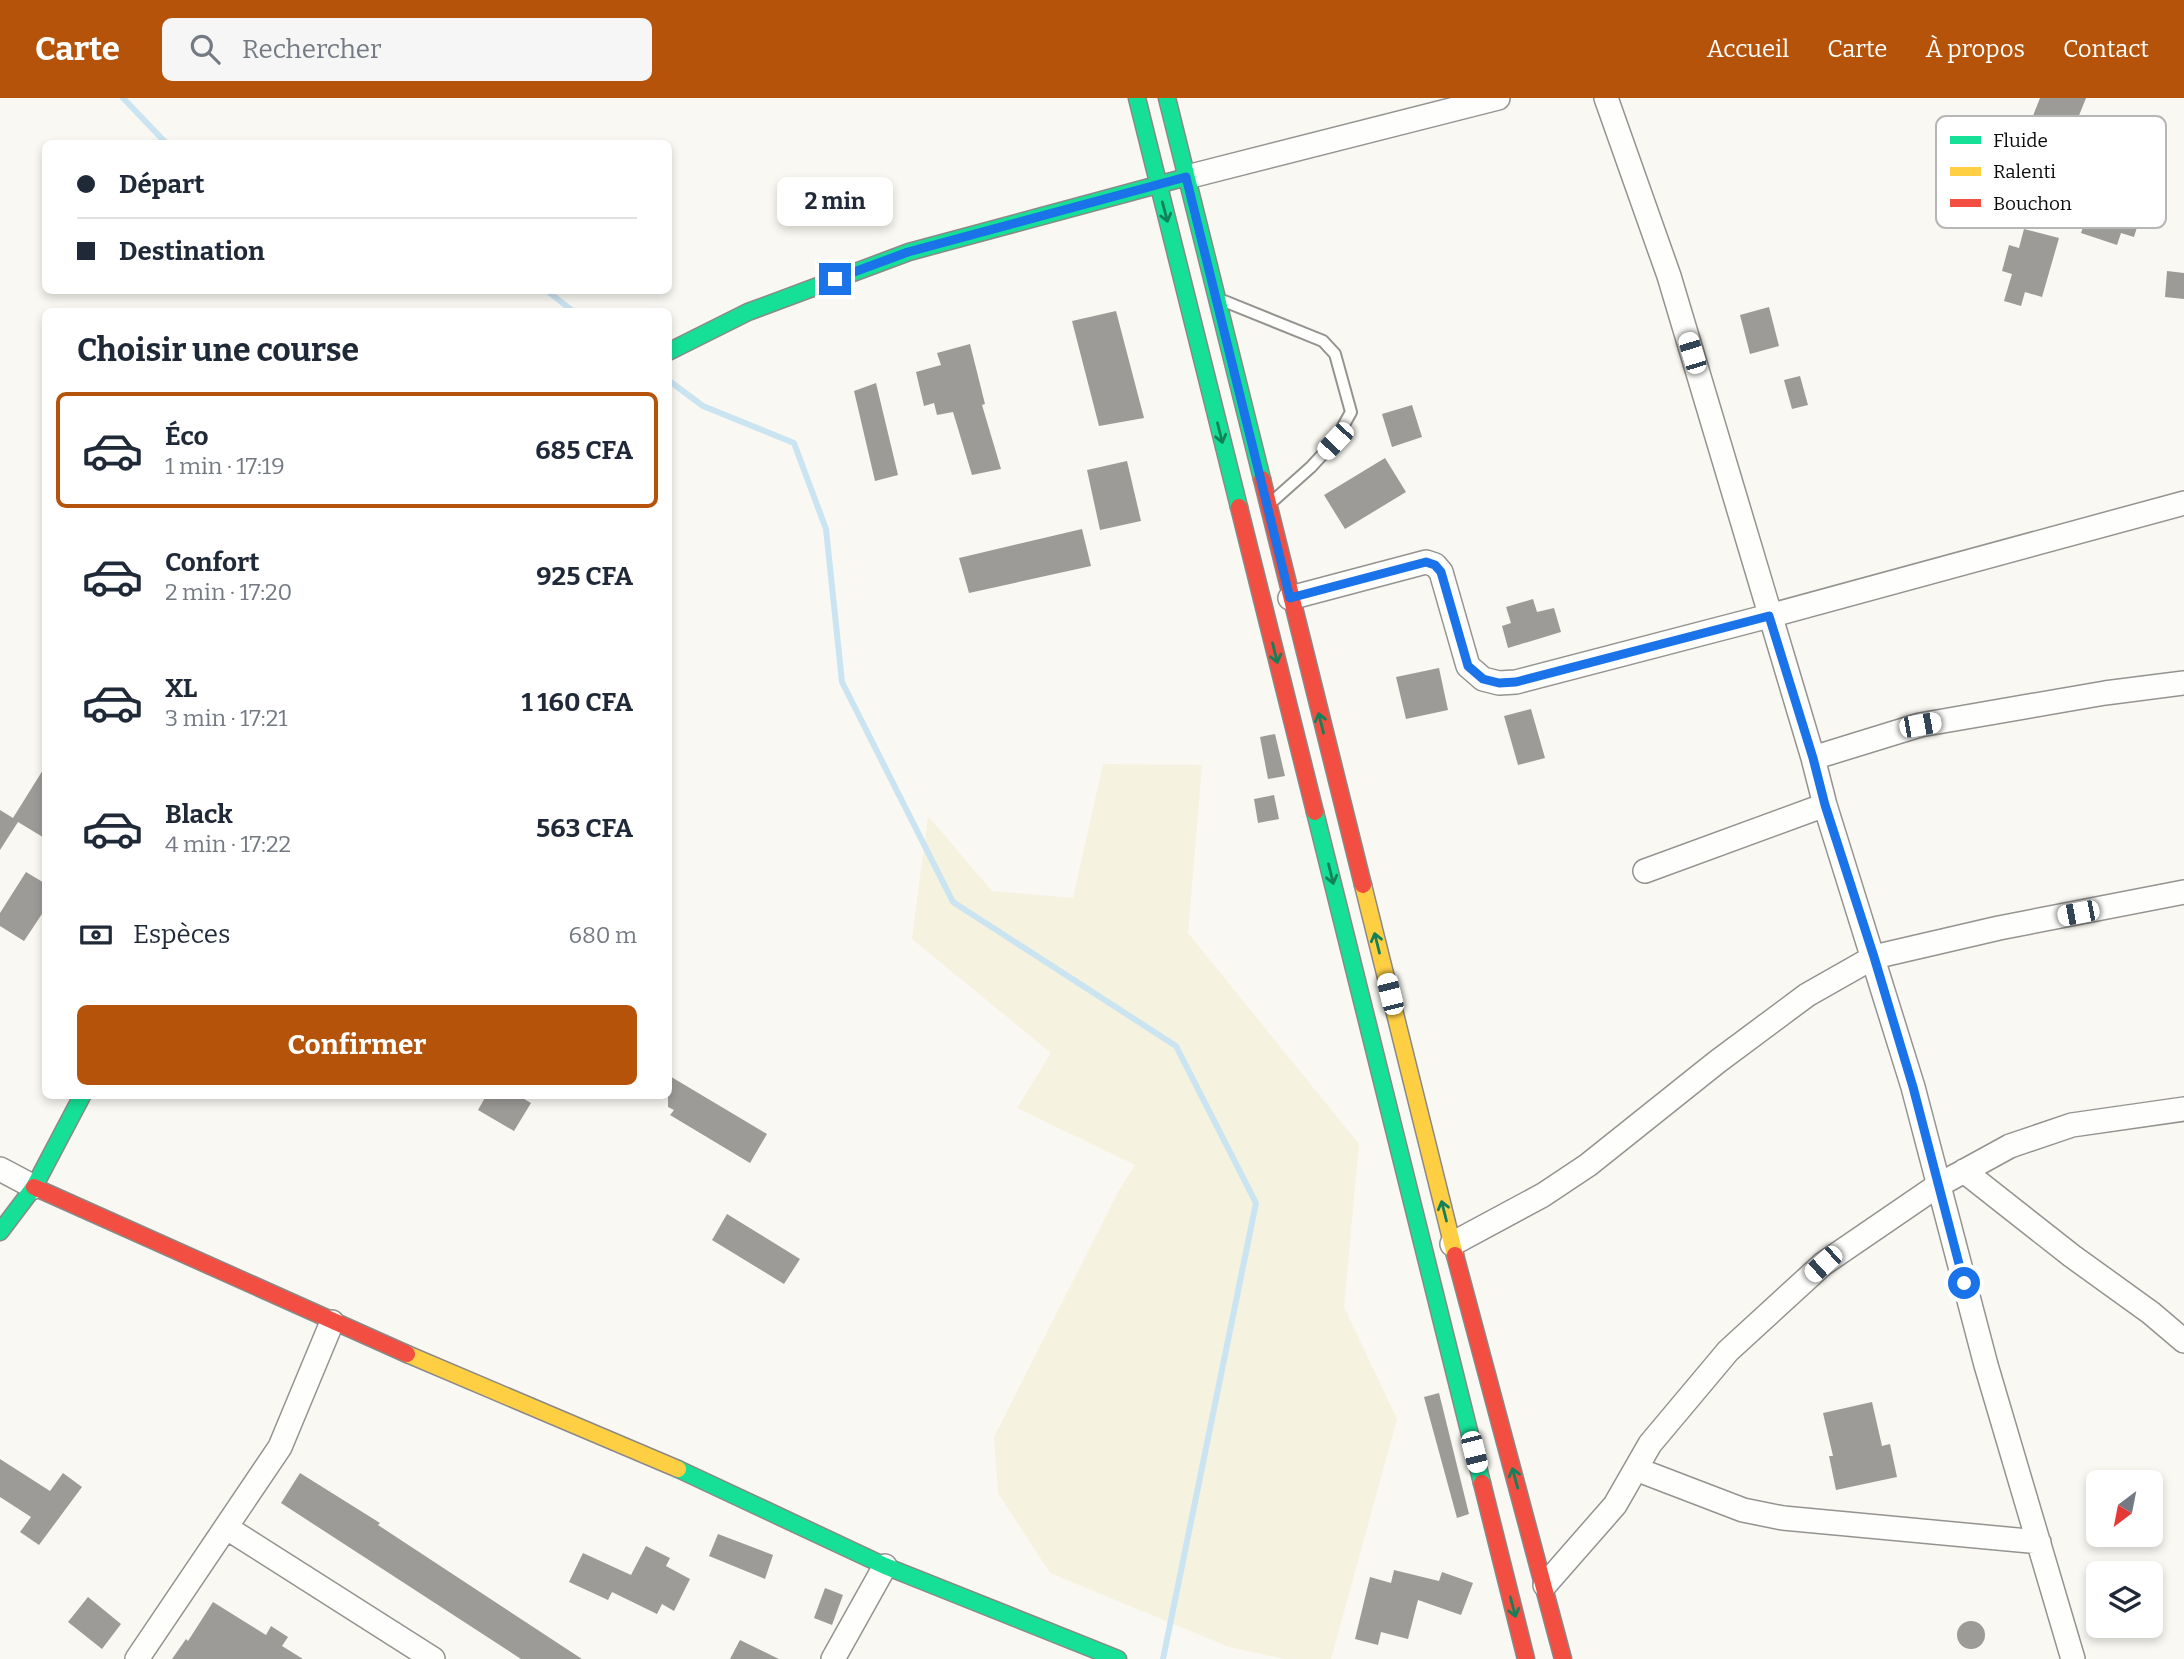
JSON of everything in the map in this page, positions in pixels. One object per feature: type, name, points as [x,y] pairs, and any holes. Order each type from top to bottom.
[{"type":"main road","points":[[1137,98],[1381,1068],[1526,1659]]},
{"type":"main road","points":[[1167,98],[1452,1244],[1563,1659]]},
{"type":"main road","points":[[672,350],[748,312],[908,252],[1186,177]]},
{"type":"main road","points":[[0,1232],[34,1188],[80,1099]]},
{"type":"main road","points":[[34,1188],[332,1322],[699,1478],[885,1566],[1118,1659]]},
{"type":"street","points":[[1186,177],[1498,98]]},
{"type":"street","points":[[1606,98],[1669,276],[1825,805],[1913,1087],[1986,1365],[2073,1659]]},
{"type":"street","points":[[1290,598],[1426,562],[1435,565],[1441,572],[1468,666],[1483,679],[1499,683],[1516,682],[2184,503]]},
{"type":"street","points":[[1813,758],[1920,725],[2105,693],[2184,683]]},
{"type":"street","points":[[1645,871],[1825,805]]},
{"type":"street","points":[[1452,1244],[1543,1195],[1588,1165],[1717,1062],[1807,995],[1874,957],[1999,928],[2184,892]]},
{"type":"street","points":[[1545,1585],[1615,1505],[1650,1444],[1738,1341],[1823,1264],[1937,1186],[2010,1146],[2073,1125],[2184,1109]]},
{"type":"street","points":[[0,1169],[34,1188]]},
{"type":"street","points":[[1964,1171],[2184,1341]]},
{"type":"street","points":[[136,1659],[280,1447],[332,1322]]},
{"type":"street","points":[[1636,1469],[1743,1510],[1783,1518],[2039,1542]]},
{"type":"street","points":[[227,1528],[433,1659]]},
{"type":"street","points":[[833,1659],[885,1566]]},
{"type":"lane","points":[[1216,298],[1323,341],[1335,354],[1351,412],[1335,441],[1311,467],[1267,506]]},
{"type":"shaded area","points":[[1103,764],[1202,765],[1188,933],[1359,1144],[1344,1307],[1397,1419],[1331,1659],[1285,1659],[1229,1647],[1050,1573],[998,1493],[994,1437],[1118,1192],[1135,1165],[1017,1108],[1051,1053],[912,939],[928,816],[992,891],[1073,898]]},
{"type":"building","points":[[2040,98],[2086,98],[2079,116],[2033,116]]},
{"type":"building","points":[[2083,228],[2137,228],[2134,237],[2121,233],[2117,245],[2081,233]]},
{"type":"building","points":[[2024,229],[2059,238],[2042,297],[2025,292],[2021,306],[2004,301],[2012,274],[2002,271],[2009,245],[2019,248]]},
{"type":"building","points":[[2167,271],[2184,273],[2184,299],[2165,297]]},
{"type":"building","points":[[1769,307],[1779,346],[1750,354],[1740,315]]},
{"type":"building","points":[[1116,311],[1144,418],[1099,426],[1072,321]]},
{"type":"building","points":[[970,344],[985,404],[982,405],[1001,469],[972,475],[953,412],[937,415],[934,403],[924,406],[916,372],[941,365],[937,353]]},
{"type":"building","points":[[1800,376],[1808,405],[1792,409],[1784,380]]},
{"type":"building","points":[[876,383],[898,475],[875,481],[854,391]]},
{"type":"building","points":[[1412,405],[1422,437],[1392,447],[1382,414]]},
{"type":"building","points":[[1385,458],[1406,492],[1345,529],[1324,495]]},
{"type":"building","points":[[1127,461],[1141,521],[1100,530],[1087,470]]},
{"type":"building","points":[[1082,529],[1091,566],[969,593],[959,558]]},
{"type":"building","points":[[1533,599],[1537,612],[1554,608],[1561,632],[1508,648],[1502,626],[1511,623],[1506,607]]},
{"type":"building","points":[[1439,668],[1448,710],[1406,719],[1396,677]]},
{"type":"building","points":[[1531,709],[1545,758],[1518,765],[1504,716]]},
{"type":"building","points":[[1275,734],[1285,776],[1268,779],[1260,737]]},
{"type":"building","points":[[42,771],[42,837],[18,822],[0,850],[0,810],[13,818]]},
{"type":"building","points":[[1274,795],[1279,819],[1258,823],[1254,799]]},
{"type":"building","points":[[26,872],[42,882],[42,914],[24,941],[0,926],[0,913]]},
{"type":"building","points":[[672,1077],[767,1134],[750,1163],[670,1115],[674,1110],[668,1107],[668,1099],[672,1099]]},
{"type":"building","points":[[484,1099],[524,1099],[531,1103],[514,1131],[478,1110]]},
{"type":"building","points":[[727,1214],[800,1259],[784,1284],[712,1240]]},
{"type":"building","points":[[1439,1393],[1469,1514],[1457,1518],[1424,1397]]},
{"type":"building","points":[[1872,1402],[1882,1446],[1890,1444],[1897,1477],[1836,1490],[1829,1456],[1833,1456],[1823,1413]]},
{"type":"building","points":[[0,1459],[50,1491],[63,1473],[82,1487],[39,1545],[20,1532],[31,1517],[0,1497]]},
{"type":"building","points":[[300,1473],[380,1523],[378,1525],[582,1659],[521,1659],[281,1503]]},
{"type":"building","points":[[718,1534],[773,1555],[765,1579],[709,1556]]},
{"type":"building","points":[[646,1546],[670,1558],[666,1566],[690,1579],[674,1611],[662,1604],[657,1614],[612,1592],[608,1600],[569,1582],[583,1553],[631,1575]]},
{"type":"building","points":[[1394,1570],[1439,1581],[1442,1572],[1473,1583],[1461,1615],[1418,1600],[1408,1639],[1381,1632],[1378,1645],[1355,1639],[1370,1577],[1391,1583]]},
{"type":"building","points":[[825,1588],[843,1595],[832,1625],[814,1618]]},
{"type":"building","points":[[88,1597],[121,1624],[102,1649],[68,1622]]},
{"type":"building","points":[[213,1602],[266,1635],[271,1626],[288,1637],[282,1646],[303,1659],[172,1659],[186,1639],[188,1641]]},
{"type":"building","points":[[1971,1621],[1981,1625],[1985,1635],[1981,1645],[1971,1649],[1961,1645],[1957,1635],[1961,1625]]},
{"type":"building","points":[[740,1640],[779,1659],[730,1659]]},
{"type":"waterway","points":[[123,98],[163,140]]},
{"type":"waterway","points":[[551,294],[569,308]]},
{"type":"waterway","points":[[672,383],[703,406],[794,443],[826,529],[842,682],[953,902],[1176,1046],[1256,1203],[1163,1659]]},
{"type":"traffic: fast","points":[[1137,98],[1239,507]]},
{"type":"traffic: fast","points":[[1167,98],[1262,479]]},
{"type":"traffic: fast","points":[[672,350],[748,312],[909,252],[1183,178]]},
{"type":"traffic: fast","points":[[1315,812],[1482,1483]]},
{"type":"traffic: fast","points":[[0,1232],[34,1187],[80,1099]]},
{"type":"traffic: fast","points":[[678,1469],[885,1566],[1118,1659]]},
{"type":"traffic: slow","points":[[1363,885],[1455,1255]]},
{"type":"traffic: slow","points":[[407,1354],[678,1469]]},
{"type":"traffic: jam","points":[[1262,479],[1363,885]]},
{"type":"traffic: jam","points":[[1239,507],[1315,812]]},
{"type":"traffic: jam","points":[[34,1187],[407,1354]]},
{"type":"traffic: jam","points":[[1455,1255],[1563,1659]]},
{"type":"traffic: jam","points":[[1482,1483],[1526,1659]]},
{"type":"route","points":[[835,279],[908,252],[1186,177],[1290,598],[1426,562],[1435,565],[1441,572],[1468,666],[1483,679],[1499,683],[1516,682],[1769,616],[1913,1087],[1964,1283]]}]
